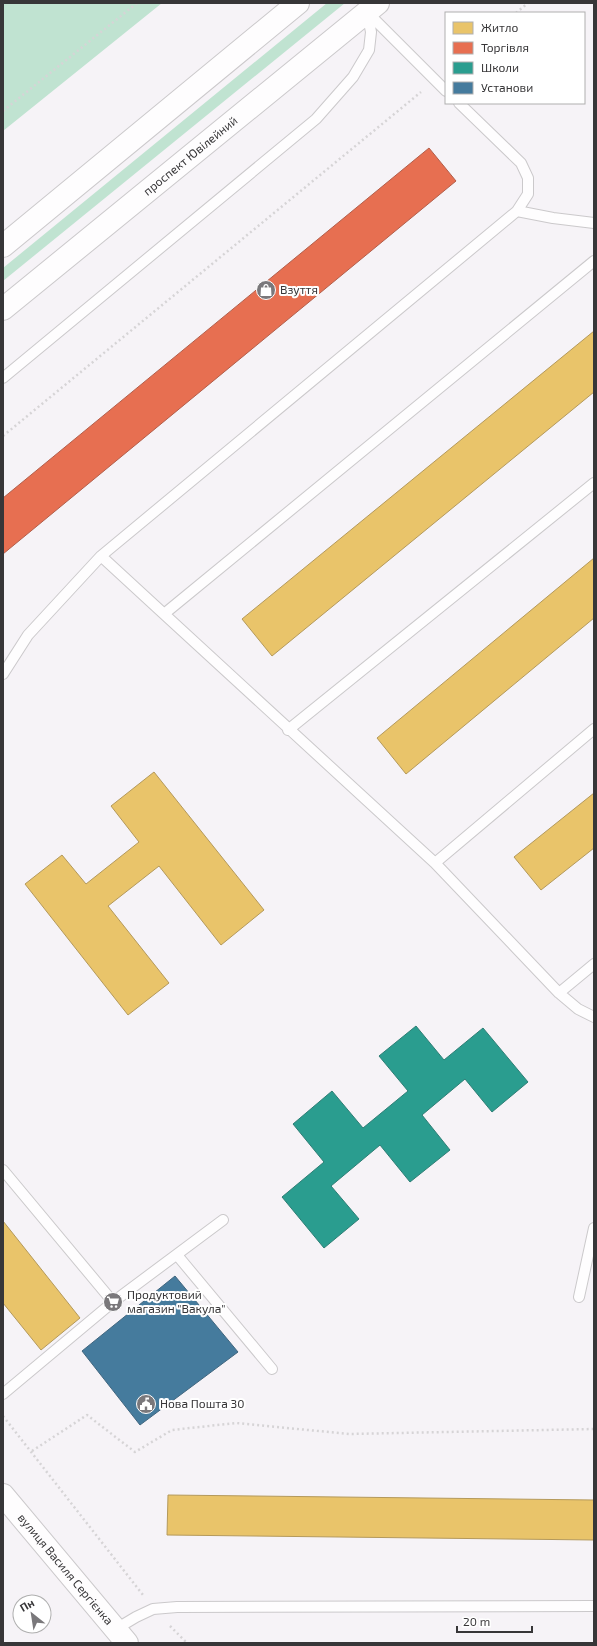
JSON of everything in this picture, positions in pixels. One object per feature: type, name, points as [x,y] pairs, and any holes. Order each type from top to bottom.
[{"type":"main road","points":[[3,246],[298,3]]},
{"type":"main road","name":"проспект Ювілейний","points":[[3,309],[372,7]]},
{"type":"main road","name":"вулиця Василя Сергієнка","points":[[3,1496],[121,1636]]},
{"type":"lane","points":[[372,7],[445,90]]},
{"type":"lane","points":[[3,378],[316,119],[353,77],[369,50],[372,7]]},
{"type":"lane","points":[[3,674],[28,635],[101,556],[517,211],[528,194],[528,178],[521,163],[460,104]]},
{"type":"lane","points":[[517,211],[553,218],[594,223]]},
{"type":"lane","points":[[164,614],[594,261]]},
{"type":"lane","points":[[288,730],[594,483]]},
{"type":"lane","points":[[101,556],[288,730],[435,863],[559,993],[578,1009],[594,1017]]},
{"type":"lane","points":[[435,863],[594,729]]},
{"type":"lane","points":[[559,993],[594,964]]},
{"type":"lane","points":[[3,1170],[113,1302]]},
{"type":"lane","points":[[3,1394],[113,1302],[223,1220]]},
{"type":"lane","points":[[579,1297],[594,1228]]},
{"type":"lane","points":[[177,1255],[272,1369]]},
{"type":"lane","points":[[121,1636],[136,1617],[153,1609],[177,1607],[594,1606]]},
{"type":"path","points":[[3,111],[137,3]]},
{"type":"path","points":[[517,12],[528,3]]},
{"type":"path","points":[[3,436],[435,80]]},
{"type":"path","points":[[32,1451],[87,1415],[135,1452],[172,1430],[236,1423],[349,1434],[594,1429]]},
{"type":"path","points":[[3,1416],[32,1451],[153,1609]]},
{"type":"green space","points":[[3,3],[162,3],[3,131]]},
{"type":"green space","points":[[327,3],[345,3],[3,281],[3,268]]},
{"type":"building: Житло","points":[[594,331],[594,392],[272,656],[242,619]]},
{"type":"building: Житло","points":[[594,558],[594,618],[406,774],[377,738]]},
{"type":"building: Житло","points":[[154,772],[264,910],[221,945],[159,866],[108,906],[169,983],[128,1015],[25,884],[62,855],[86,884],[139,842],[111,806]]},
{"type":"building: Житло","points":[[594,793],[594,848],[541,890],[514,857]]},
{"type":"building: Житло","points":[[3,1221],[80,1318],[41,1350],[3,1303]]},
{"type":"building: Житло","points":[[168,1495],[594,1500],[594,1540],[167,1535]]},
{"type":"building: Торгівля","points":[[429,148],[456,181],[3,554],[3,498]]},
{"type":"building: Школи","points":[[416,1026],[444,1060],[483,1028],[528,1082],[492,1112],[465,1079],[422,1115],[450,1150],[410,1182],[380,1145],[331,1186],[359,1219],[324,1248],[282,1197],[324,1162],[293,1124],[332,1091],[363,1128],[408,1091],[379,1056]]},
{"type":"building: Установи","points":[[175,1276],[238,1352],[140,1425],[82,1351]]},
{"type":"place","name":"Взуття","points":[[266,290]]},
{"type":"place","name":"Продуктовий магазин \"Вакула\"","points":[[113,1302]]},
{"type":"place","name":"Нова Пошта 30","points":[[146,1404]]}]
